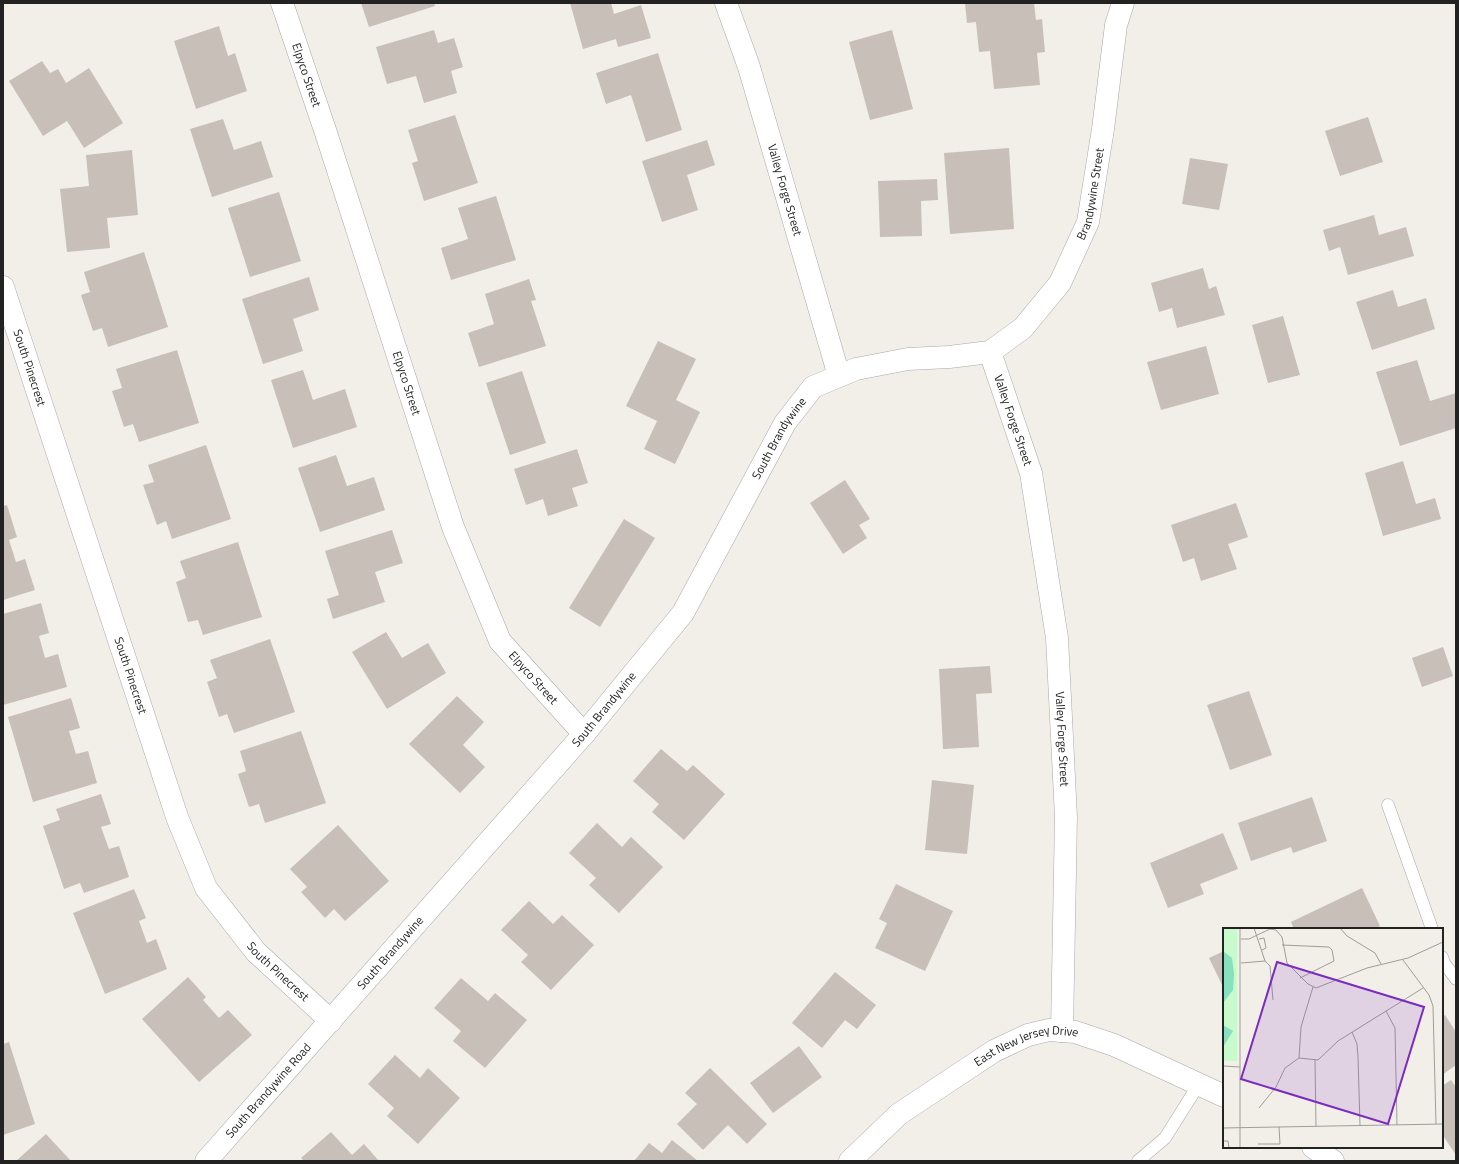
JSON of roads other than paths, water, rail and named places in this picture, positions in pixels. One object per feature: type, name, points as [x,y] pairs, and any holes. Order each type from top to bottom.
[{"type":"street","name":"Elpyco Street","points":[[282,3],[329,141],[453,527],[500,641],[584,734]]},
{"type":"street","name":"Valley Forge Street","points":[[726,3],[752,74],[839,376]]},
{"type":"street","name":"Brandywine Street","points":[[990,352],[1024,328],[1060,283],[1088,222],[1103,129],[1116,24],[1123,3]]},
{"type":"street","name":"South Pinecrest","points":[[3,287],[177,817],[206,888],[256,952],[331,1021]]},
{"type":"street","name":"Valley Forge Street","points":[[990,352],[1031,473],[1057,638],[1066,817],[1062,1031]]},
{"type":"street","points":[[839,376],[856,369],[908,360],[949,358],[990,352]]},
{"type":"street","name":"South Brandywine","points":[[331,1021],[584,734],[682,613],[785,423],[814,387],[839,376]]},
{"type":"street","name":"South Brandywine Road","points":[[206,1161],[331,1021]]},
{"type":"street","name":"East New Jersey Drive","points":[[850,1161],[899,1114],[994,1051],[1028,1035],[1049,1030],[1075,1032],[1114,1045],[1223,1096]]},
{"type":"street","points":[[1314,1148],[1333,1161]]},
{"type":"lane","points":[[1388,805],[1432,928]]},
{"type":"lane","points":[[1443,960],[1456,979]]},
{"type":"lane","points":[[1138,1161],[1165,1138],[1199,1084]]}]
